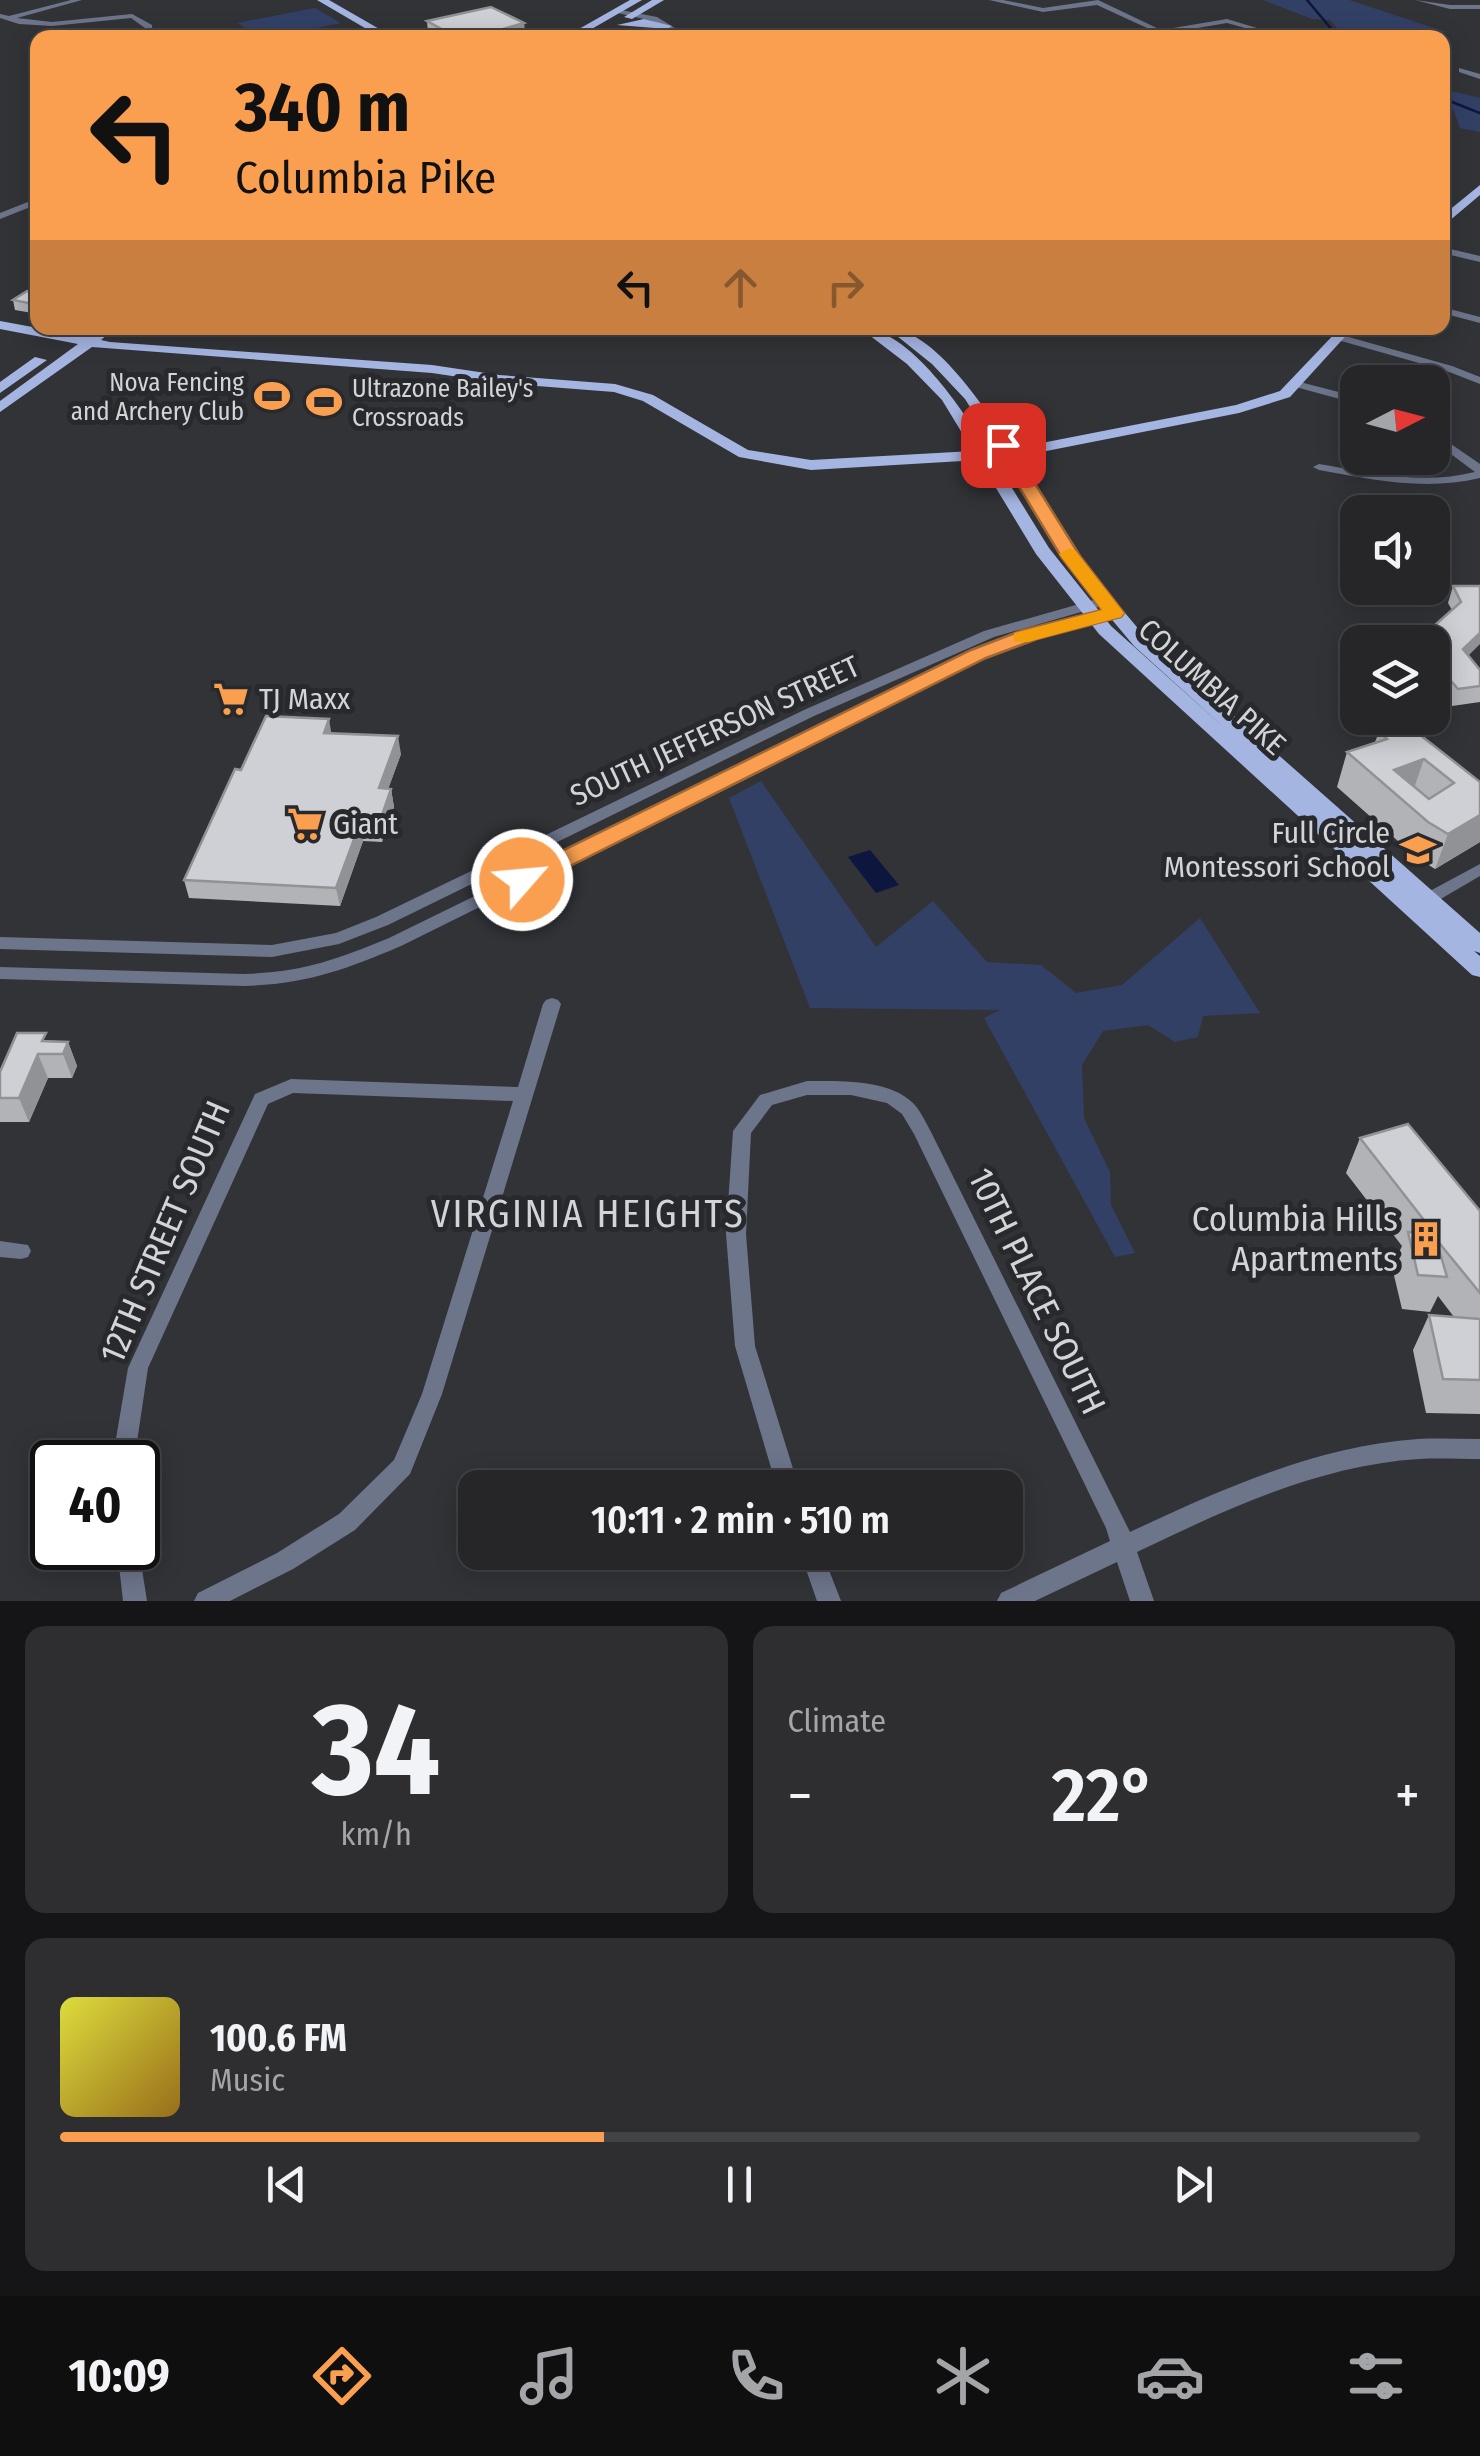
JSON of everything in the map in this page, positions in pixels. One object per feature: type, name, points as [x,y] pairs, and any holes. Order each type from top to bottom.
[{"type":"main road","points":[[306,0],[358,30]]},
{"type":"main road","points":[[322,0],[376,30]]},
{"type":"main road","points":[[597,30],[616,12],[637,0]]},
{"type":"main road","points":[[599,30],[658,0]]},
{"type":"main road","points":[[658,0],[652,11],[667,26]]},
{"type":"main road","points":[[594,30],[618,17],[616,12]]},
{"type":"main road","points":[[603,30],[634,22],[667,26]]},
{"type":"main road","points":[[1454,206],[1480,190]]},
{"type":"main road","points":[[0,326],[30,332]]},
{"type":"main road","points":[[45,335],[70,340]]},
{"type":"main road","points":[[0,408],[87,335]]},
{"type":"main road","points":[[0,389],[70,340],[87,335],[615,388],[648,398],[744,454],[774,462],[840,464],[1008,454],[1276,398],[1296,384],[1340,335]]},
{"type":"main road","name":"COLUMBIA PIKE","points":[[880,335],[942,391],[1035,540],[1099,610],[1421,903],[1480,969]]},
{"type":"main road","name":"COLUMBIA PIKE","points":[[901,335],[958,381],[992,428],[1099,610]]},
{"type":"main road","points":[[992,428],[1026,442],[1065,444]]},
{"type":"main road","name":"COLUMBIA PIKE","points":[[1421,903],[1480,945]]},
{"type":"street","points":[[4,17],[79,0]]},
{"type":"street","points":[[992,0],[1044,11],[1095,2],[1156,30]]},
{"type":"street","points":[[1418,0],[1450,7],[1480,7]]},
{"type":"street","points":[[616,12],[634,14],[674,30]]},
{"type":"street","points":[[4,17],[81,28],[132,16],[150,30]]},
{"type":"street","points":[[1165,30],[1227,21],[1259,30]]},
{"type":"street","points":[[1462,70],[1480,77]]},
{"type":"street","points":[[0,216],[30,204]]},
{"type":"street","points":[[1454,206],[1480,204]]},
{"type":"street","points":[[1450,252],[1480,260]]},
{"type":"street","points":[[1450,312],[1480,320]]},
{"type":"street","points":[[1352,335],[1480,381]]},
{"type":"street","points":[[1296,384],[1340,396]]},
{"type":"street","points":[[1319,467],[1423,483],[1453,483],[1480,472],[1450,448]]},
{"type":"street","name":"SOUTH JEFFERSON STREET","points":[[0,943],[272,951],[339,938],[808,713],[989,634],[1099,610]]},
{"type":"street","name":"SOUTH JEFFERSON STREET","points":[[0,972],[244,980],[278,979],[335,967],[395,942],[979,654],[1099,610]]},
{"type":"street","points":[[1421,903],[1480,869]]},
{"type":"street","points":[[206,1601],[285,1561],[347,1522],[402,1466],[432,1394],[552,1004]]},
{"type":"street","name":"12TH STREET SOUTH","points":[[126,1440],[138,1368],[254,1107],[270,1092],[291,1086],[524,1094]]},
{"type":"street","name":"10TH PLACE SOUTH","points":[[783,1470],[746,1346],[736,1234],[742,1131],[766,1100],[807,1088],[851,1088],[892,1098],[908,1109],[1116,1524],[1142,1601]]},
{"type":"street","points":[[0,1249],[21,1251]]},
{"type":"street","points":[[1009,1601],[1292,1473],[1380,1451],[1480,1449]]},
{"type":"street","points":[[131,1570],[135,1601]]},
{"type":"street","points":[[818,1570],[829,1601]]},
{"type":"shaded area","points":[[1263,0],[1349,0],[1440,30],[1339,30],[1330,20],[1312,19]]},
{"type":"shaded area","points":[[315,8],[341,23],[307,30],[248,30],[237,23]]},
{"type":"shaded area","points":[[1450,91],[1480,98],[1480,132],[1460,128]]},
{"type":"shaded area","points":[[761,781],[876,947],[933,901],[987,962],[1041,965],[1076,993],[1122,985],[1200,918],[1260,1013],[1203,1016],[1198,1037],[1175,1042],[1148,1025],[1103,1031],[1082,1065],[1084,1118],[1110,1172],[1111,1205],[1135,1253],[1115,1257],[984,1018],[1000,1010],[810,1008],[729,798]]},
{"type":"shaded area","points":[[870,850],[899,885],[876,893],[848,857]]},
{"type":"building","points":[[491,7],[524,23],[499,30],[443,30],[427,21]]},
{"type":"building","points":[[27,291],[30,291],[30,303],[13,300]]},
{"type":"building","points":[[1453,586],[1480,586],[1480,633],[1463,649],[1480,670],[1480,686],[1458,689],[1450,680],[1450,625],[1435,625],[1461,602]]},
{"type":"building","name":"Giant","points":[[266,716],[329,719],[324,733],[398,736],[379,788],[391,789],[379,824],[360,823],[336,888],[184,880],[235,769],[241,770]]},
{"type":"building","points":[[1382,735],[1420,735],[1480,782],[1480,815],[1448,834],[1428,822],[1347,752],[1387,739]],"holes":[[[1424,759],[1454,783],[1429,799],[1394,770]]]},
{"type":"building","points":[[17,1033],[46,1033],[42,1041],[68,1042],[63,1054],[38,1054],[19,1098],[0,1098],[0,1072]]},
{"type":"building","points":[[1408,1124],[1480,1211],[1480,1293],[1436,1239],[1447,1277],[1418,1275],[1408,1232],[1434,1233],[1360,1138]]},
{"type":"building","points":[[1429,1315],[1480,1319],[1480,1380],[1443,1379]]},
{"type":"waterway","points":[[1307,0],[1332,30]]},
{"type":"waterway","points":[[1450,101],[1480,113]]},
{"type":"slow traffic","points":[[1021,637],[1114,613],[1069,554]]},
{"type":"place","name":"Nova Fencing and Archery Club","points":[[272,396]]},
{"type":"place","name":"Ultrazone Bailey's Crossroads","points":[[324,402]]},
{"type":"place","name":"TJ Maxx","points":[[231,699]]},
{"type":"place","name":"Giant","points":[[305,824]]},
{"type":"place","name":"Full Circle Montessori School","points":[[1418,850]]},
{"type":"place","name":"Columbia Hills Apartments","points":[[1426,1239]]},
{"type":"district","name":"VIRGINIA HEIGHTS","points":[[588,1214]]},
{"type":"route","points":[[522,880],[979,654],[1030,634],[1114,613],[1072,558],[1003,445]]}]
